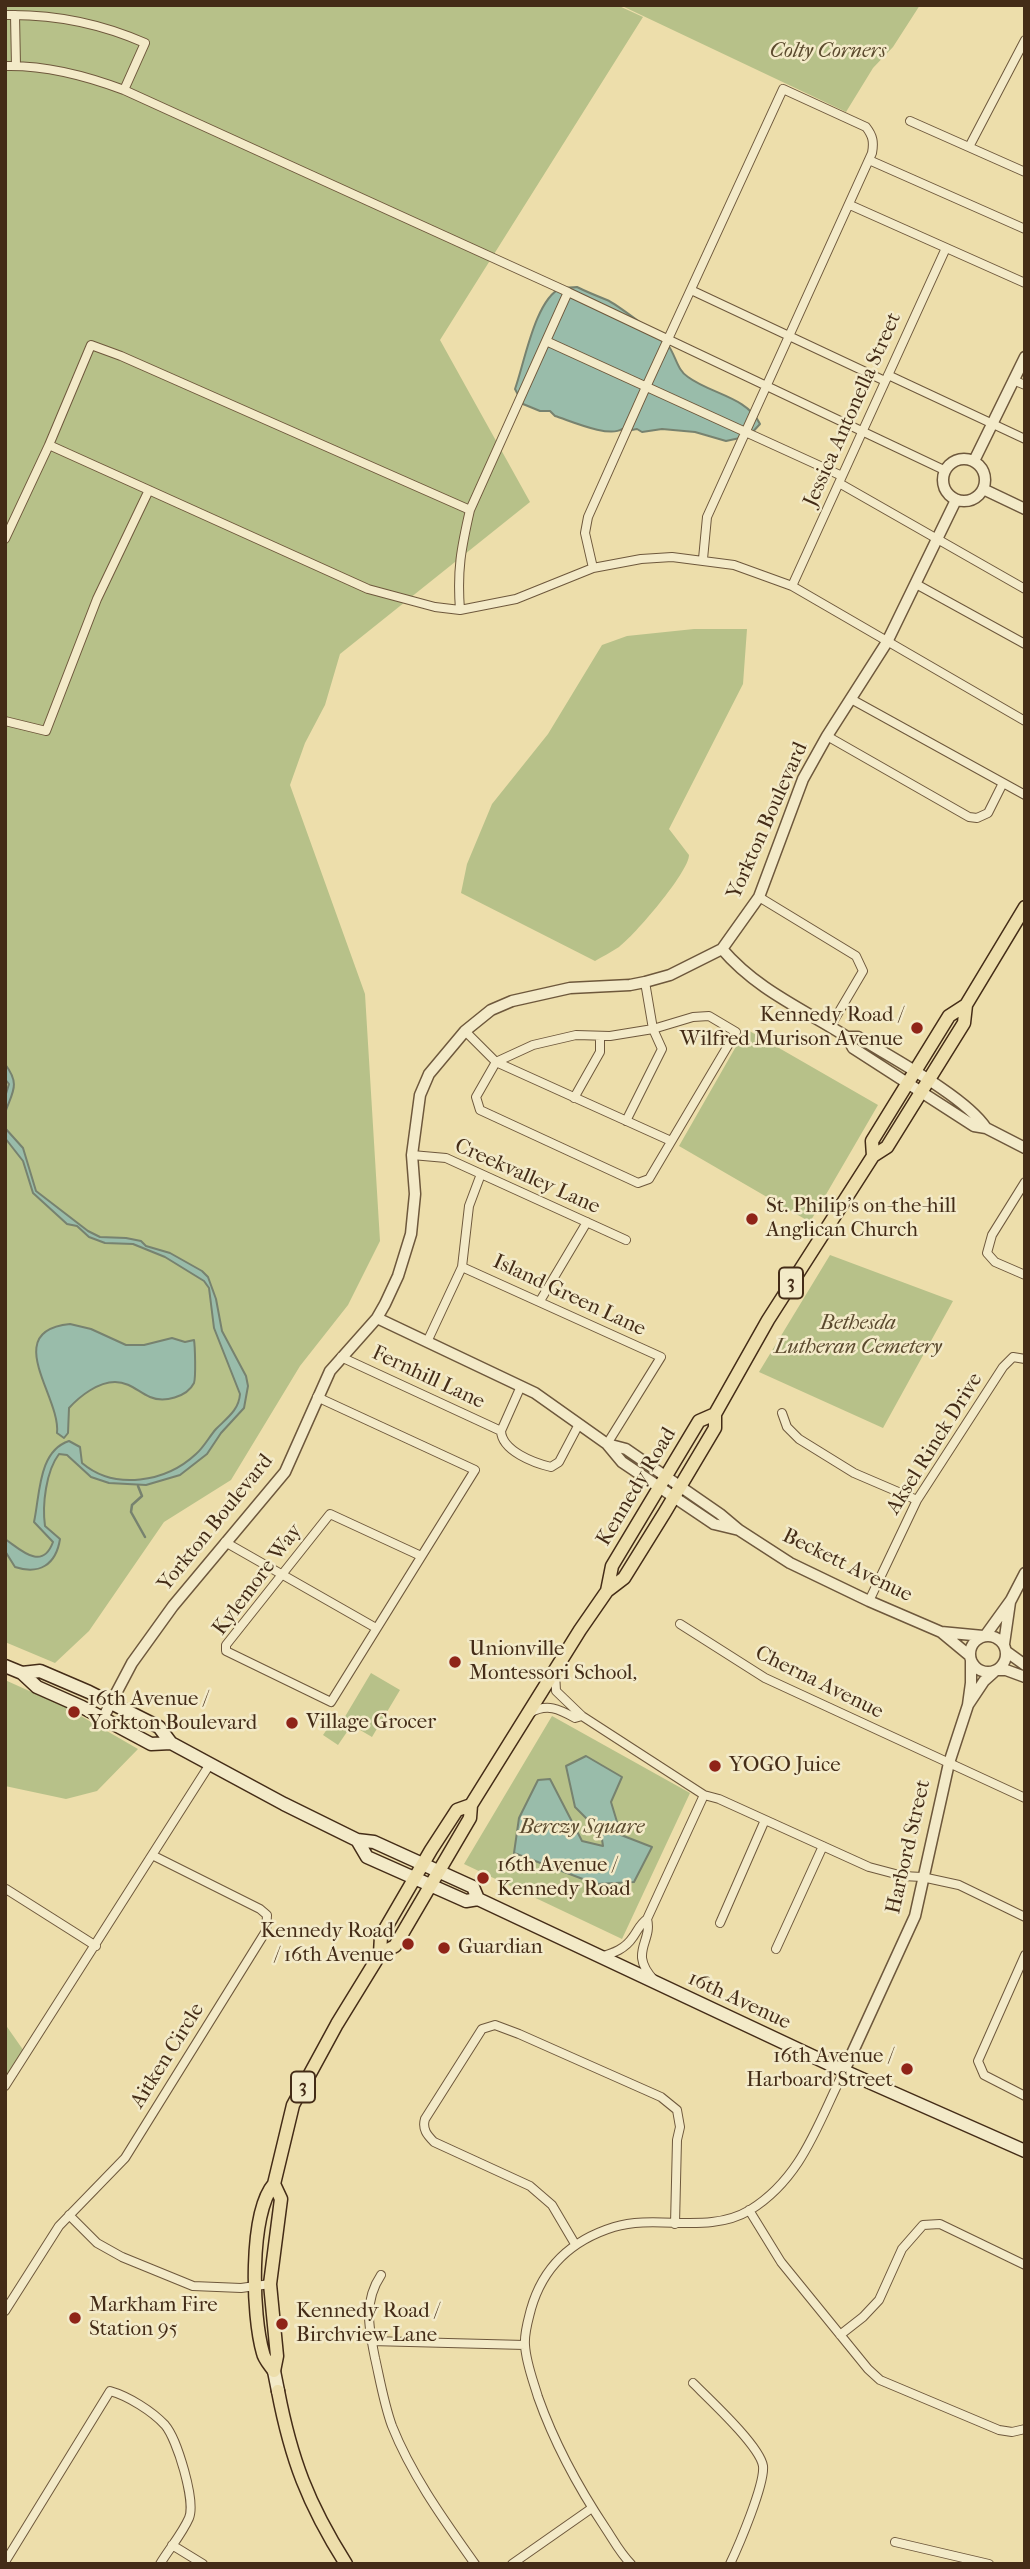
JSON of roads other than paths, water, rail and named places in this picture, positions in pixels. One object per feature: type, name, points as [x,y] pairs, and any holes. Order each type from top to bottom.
[{"type":"main road","name":"Kennedy Road","points":[[380,1954],[395,1946],[470,1818],[471,1805],[527,1714],[607,1591],[624,1578],[678,1492],[715,1428],[715,1414],[768,1320],[873,1156],[887,1147],[964,1023],[966,1005],[1025,907]]},
{"type":"main road","name":"Kennedy Road","points":[[873,1156],[872,1141],[948,1016],[966,1005]]},
{"type":"main road","name":"Kennedy Road","points":[[607,1591],[612,1566],[699,1421],[715,1414]]},
{"type":"main road","name":"16th Avenue","points":[[5,1666],[22,1673],[37,1687],[151,1744],[171,1743]]},
{"type":"main road","name":"16th Avenue","points":[[22,1673],[40,1671],[111,1703],[159,1727],[171,1743],[210,1765],[357,1840],[374,1842],[473,1887],[478,1899]]},
{"type":"main road","name":"Kennedy Road","points":[[274,2371],[263,2355],[254,2286],[257,2238],[266,2193],[274,2184],[293,2105],[337,2024],[380,1954],[381,1936],[414,1877],[457,1810],[471,1805]]},
{"type":"main road","name":"16th Avenue","points":[[357,1840],[367,1857],[466,1901],[478,1899],[844,2071],[1025,2151]]},
{"type":"main road","name":"Kennedy Road","points":[[274,2184],[281,2199],[270,2284],[277,2356],[274,2371],[295,2464],[320,2523],[346,2564]]},
{"type":"street","points":[[16,66],[10,15],[61,18],[122,33],[145,43],[124,90]]},
{"type":"street","points":[[969,147],[1025,40]]},
{"type":"street","points":[[5,66],[54,71],[124,90],[670,338],[944,471]]},
{"type":"street","points":[[593,568],[586,538],[589,517],[783,89],[866,127],[872,134],[874,143],[850,205],[705,523],[703,559]]},
{"type":"street","points":[[910,121],[1025,173]]},
{"type":"street","points":[[869,160],[1025,229]]},
{"type":"street","points":[[850,205],[1025,284]]},
{"type":"street","name":"Jessica Antonella Street","points":[[792,586],[946,248]]},
{"type":"street","points":[[691,290],[1025,439]]},
{"type":"street","points":[[460,610],[457,576],[470,510],[568,292]]},
{"type":"street","points":[[546,341],[841,479],[937,540],[1025,589]]},
{"type":"street","points":[[5,538],[49,445],[91,345],[470,510]]},
{"type":"street","points":[[974,461],[1025,357]]},
{"type":"street","points":[[1013,380],[1025,385]]},
{"type":"street","points":[[49,445],[368,589],[435,607],[460,610],[516,599],[593,568],[641,558],[703,559],[749,569],[792,586],[1025,721]]},
{"type":"street","points":[[961,458],[974,461],[985,476],[983,489],[975,499],[956,500],[944,487],[944,471],[948,465],[961,458]]},
{"type":"street","points":[[983,489],[1025,509]]},
{"type":"street","points":[[5,721],[46,731],[97,599],[149,490]]},
{"type":"street","name":"Yorkton Boulevard","points":[[103,1718],[132,1663],[173,1606],[285,1472],[330,1371],[377,1318],[398,1276],[411,1234],[415,1194],[412,1155],[420,1095],[429,1074],[465,1031],[491,1010],[512,1001],[570,988],[645,982],[670,975],[722,949],[759,897],[803,779],[887,642],[956,500]]},
{"type":"street","points":[[916,584],[1025,644]]},
{"type":"street","points":[[850,699],[1002,785],[1025,795]]},
{"type":"street","points":[[827,736],[969,817],[977,818],[988,813],[1002,785]]},
{"type":"street","points":[[759,897],[860,961],[863,971],[831,1027]]},
{"type":"street","points":[[722,949],[759,985],[847,1037],[858,1037],[974,1126],[986,1128],[1025,1148]]},
{"type":"street","points":[[626,1121],[662,1049],[653,1029],[645,982]]},
{"type":"street","points":[[709,1016],[736,1032],[649,1180],[638,1183],[480,1110],[476,1097],[496,1062],[533,1045],[576,1035],[600,1036],[653,1029],[694,1017],[709,1016]]},
{"type":"street","points":[[465,1031],[496,1062],[671,1141]]},
{"type":"street","points":[[574,1098],[600,1052],[600,1036]]},
{"type":"street","name":"Creekvalley Lane","points":[[412,1155],[446,1158],[626,1240]]},
{"type":"street","points":[[427,1342],[462,1268],[469,1206],[481,1174]]},
{"type":"street","points":[[1025,1182],[992,1235],[986,1253],[995,1262],[1025,1275]]},
{"type":"street","points":[[540,1301],[587,1222]]},
{"type":"street","name":"Island Green Lane","points":[[462,1268],[661,1357],[607,1444]]},
{"type":"street","name":"Beckett Avenue","points":[[377,1318],[522,1385],[607,1444],[626,1450],[714,1524],[739,1530],[790,1563],[941,1632],[984,1636]]},
{"type":"street","name":"Fernhill Lane","points":[[341,1357],[501,1431]]},
{"type":"street","name":"Aksel Rinck Drive","points":[[869,1601],[917,1500],[1003,1367],[1013,1357],[1025,1359]]},
{"type":"street","name":"Fernhill Lane","points":[[522,1385],[501,1431],[501,1438],[506,1446],[551,1467],[559,1462],[579,1424]]},
{"type":"street","name":"Kylemore Way","points":[[317,1397],[475,1469],[331,1702],[226,1651],[226,1645],[330,1514],[421,1556]]},
{"type":"street","points":[[782,1413],[787,1427],[799,1439],[854,1473],[917,1500]]},
{"type":"street","points":[[225,1542],[376,1628]]},
{"type":"street","points":[[1025,1573],[1011,1600],[984,1636],[973,1643],[970,1658],[975,1667],[983,1672],[1006,1670],[1025,1677]]},
{"type":"street","points":[[996,1671],[1006,1660],[1011,1600]]},
{"type":"street","name":"Cherna Avenue","points":[[680,1624],[765,1678],[1025,1798]]},
{"type":"street","name":"Beckett Avenue","points":[[941,1632],[970,1658]]},
{"type":"street","points":[[984,1636],[995,1637],[1025,1665]]},
{"type":"street","name":"Harbord Street","points":[[844,2071],[915,1916],[948,1763],[968,1705],[970,1658]]},
{"type":"street","points":[[555,1670],[556,1691],[582,1716],[704,1795],[719,1799],[869,1867],[903,1876],[960,1885],[1025,1917]]},
{"type":"street","name":"Harbord Street","points":[[968,1705],[984,1681],[996,1671]]},
{"type":"street","points":[[527,1714],[545,1706],[559,1709],[575,1718],[582,1716]]},
{"type":"street","points":[[5,2086],[210,1765]]},
{"type":"street","points":[[600,1957],[616,1953],[626,1946],[640,1924],[647,1919],[704,1795]]},
{"type":"street","points":[[720,1923],[765,1820]]},
{"type":"street","points":[[776,1949],[823,1846]]},
{"type":"street","name":"Aitken Circle","points":[[5,2311],[59,2226],[125,2158],[268,1924],[267,1915],[260,1909],[152,1855]]},
{"type":"street","points":[[6,1888],[96,1946]]},
{"type":"street","points":[[647,1919],[649,1926],[641,1949],[642,1962],[658,1984]]},
{"type":"street","points":[[1025,1955],[978,2061],[984,2076],[1025,2096]]},
{"type":"street","points":[[575,2244],[552,2205],[530,2186],[434,2142],[426,2135],[423,2126],[425,2119],[482,2029],[495,2025],[519,2034],[661,2097],[677,2110],[680,2127],[677,2140],[675,2224]]},
{"type":"street","points":[[631,2564],[619,2551],[592,2508],[556,2444],[534,2386],[525,2345],[526,2329],[537,2287],[543,2276],[575,2244],[616,2227],[635,2224],[698,2224],[735,2217],[749,2210],[777,2190],[793,2172],[810,2143],[844,2071]]},
{"type":"street","points":[[749,2210],[781,2262],[874,2375],[898,2390],[999,2430],[1012,2432],[1025,2429]]},
{"type":"street","points":[[69,2215],[97,2243],[193,2286],[241,2288],[270,2284]]},
{"type":"street","points":[[840,2335],[879,2300],[902,2249],[923,2225],[940,2224],[1025,2265]]},
{"type":"street","points":[[380,2275],[372,2289],[369,2324],[391,2423],[406,2457],[440,2514],[475,2564]]},
{"type":"street","points":[[371,2341],[525,2345]]},
{"type":"street","points":[[693,2383],[754,2448],[763,2466],[757,2496],[730,2564]]},
{"type":"street","points":[[5,2562],[110,2391],[121,2394],[159,2420],[172,2436],[192,2504],[189,2518],[160,2564]]},
{"type":"street","points":[[512,2564],[592,2508]]},
{"type":"street","points":[[895,2542],[989,2564]]},
{"type":"street","points":[[172,2545],[203,2564]]},
{"type":"waterway","points":[[138,1486],[142,1496],[132,1505],[131,1512],[145,1537]]},
{"type":"place","name":"Kennedy Road / Wilfred Murison Avenue","points":[[917,1028]]},
{"type":"place","name":"St. Philip's on-the-hill Anglican Church","points":[[752,1219]]},
{"type":"place","name":"Unionville Montessori School,","points":[[455,1662]]},
{"type":"place","name":"16th Avenue / Yorkton Boulevard","points":[[74,1712]]},
{"type":"place","name":"Village Grocer","points":[[292,1723]]},
{"type":"place","name":"YOGO Juice","points":[[715,1766]]},
{"type":"place","name":"16th Avenue / Kennedy Road","points":[[483,1878]]},
{"type":"place","name":"Kennedy Road / 16th Avenue","points":[[408,1944]]},
{"type":"place","name":"Guardian","points":[[444,1948]]},
{"type":"place","name":"16th Avenue / Harboard Street","points":[[907,2069]]},
{"type":"place","name":"Markham Fire Station 95","points":[[75,2318]]},
{"type":"place","name":"Kennedy Road / Birchview Lane","points":[[282,2324]]},
{"type":"park label","name":"Colty Corners","points":[[828,52]]},
{"type":"park label","name":"Bethesda Lutheran Cemetery","points":[[858,1336]]},
{"type":"park label","name":"Berczy Square","points":[[582,1828]]}]
